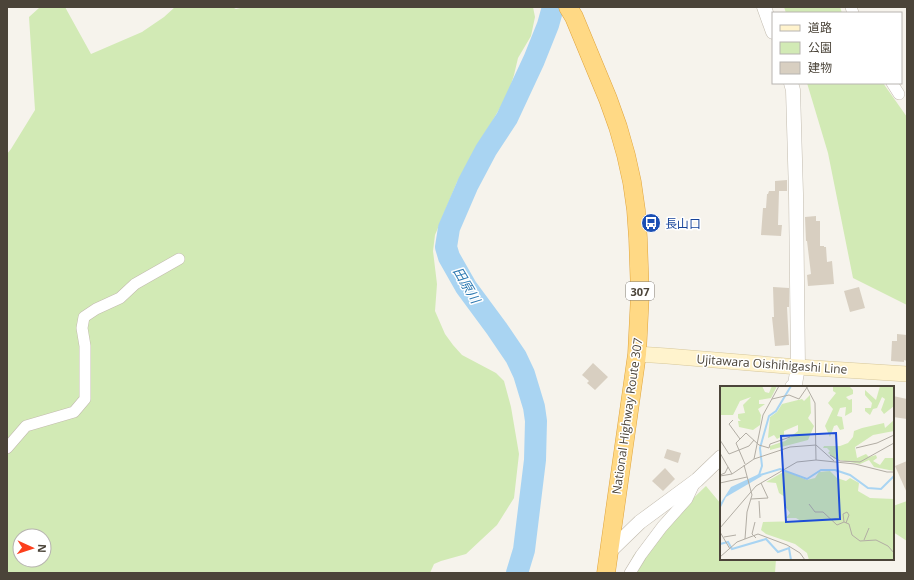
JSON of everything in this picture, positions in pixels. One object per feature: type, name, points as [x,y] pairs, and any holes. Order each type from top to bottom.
[{"type":"highway","name":"National Highway Route 307","points":[[571,12],[608,99],[626,155],[636,210],[640,265],[637,354],[606,573]]},
{"type":"main road","name":"Ujitawara Oishihigashi Line","points":[[637,354],[798,368],[907,374]]},
{"type":"street","points":[[764,7],[772,29]]},
{"type":"street","points":[[791,84],[793,90],[796,165],[798,368],[795,384],[793,386]]},
{"type":"street","points":[[893,84],[899,94]]},
{"type":"street","points":[[7,448],[26,426],[74,412],[84,399],[85,346],[82,328],[84,317],[96,309],[120,298],[135,284],[179,259]]},
{"type":"street","points":[[608,553],[640,522],[697,480],[720,457]]},
{"type":"street","points":[[630,573],[641,555],[662,527],[687,499],[697,480]]},
{"type":"green space","points":[[65,7],[91,54],[142,32],[164,17],[175,7],[232,7],[236,9],[245,7],[533,7],[535,17],[531,36],[518,58],[508,94],[457,182],[435,235],[433,251],[437,284],[435,311],[445,334],[462,355],[496,373],[504,381],[511,407],[519,454],[514,498],[497,525],[466,554],[434,564],[430,573],[7,573],[7,154],[35,110],[29,17],[39,8]]},
{"type":"green space","points":[[784,7],[840,7],[842,12],[786,12]]},
{"type":"green space","points":[[807,84],[884,84],[907,117],[907,305],[853,278],[828,153]]},
{"type":"green space","points":[[706,486],[720,503],[720,560],[776,560],[775,573],[628,573],[633,556]]},
{"type":"green space","points":[[907,501],[907,541],[894,533],[894,506]]},
{"type":"building","points":[[787,180],[787,191],[775,191],[775,181]]},
{"type":"building","points":[[769,191],[779,191],[778,225],[782,225],[781,236],[761,235],[763,208],[766,208],[767,194]]},
{"type":"building","points":[[816,216],[816,221],[820,221],[820,246],[826,247],[827,262],[832,261],[834,284],[808,286],[807,275],[811,274],[806,241],[805,217]]},
{"type":"building","points":[[773,287],[789,288],[789,307],[787,307],[789,345],[775,346],[772,317],[774,317]]},
{"type":"building","points":[[859,287],[865,308],[850,312],[844,291]]},
{"type":"building","points":[[897,334],[907,335],[907,361],[904,360],[904,362],[891,361],[892,341],[897,341]]},
{"type":"building","points":[[593,363],[608,377],[595,390],[587,383],[589,381],[582,375]]},
{"type":"building","points":[[894,396],[907,399],[907,419],[894,417]]},
{"type":"building","points":[[667,449],[681,453],[678,463],[664,458]]},
{"type":"building","points":[[907,461],[907,493],[895,466]]},
{"type":"building","points":[[665,468],[675,479],[663,491],[652,481]]},
{"type":"waterway","name":"田原川","points":[[517,573],[524,550],[535,460],[536,421],[534,407],[524,374],[516,357],[466,287],[449,257],[446,247],[449,228],[468,184],[486,150],[507,118],[534,60],[548,25],[553,7]]},
{"type":"place","name":"長山口","points":[[651,223]]}]
